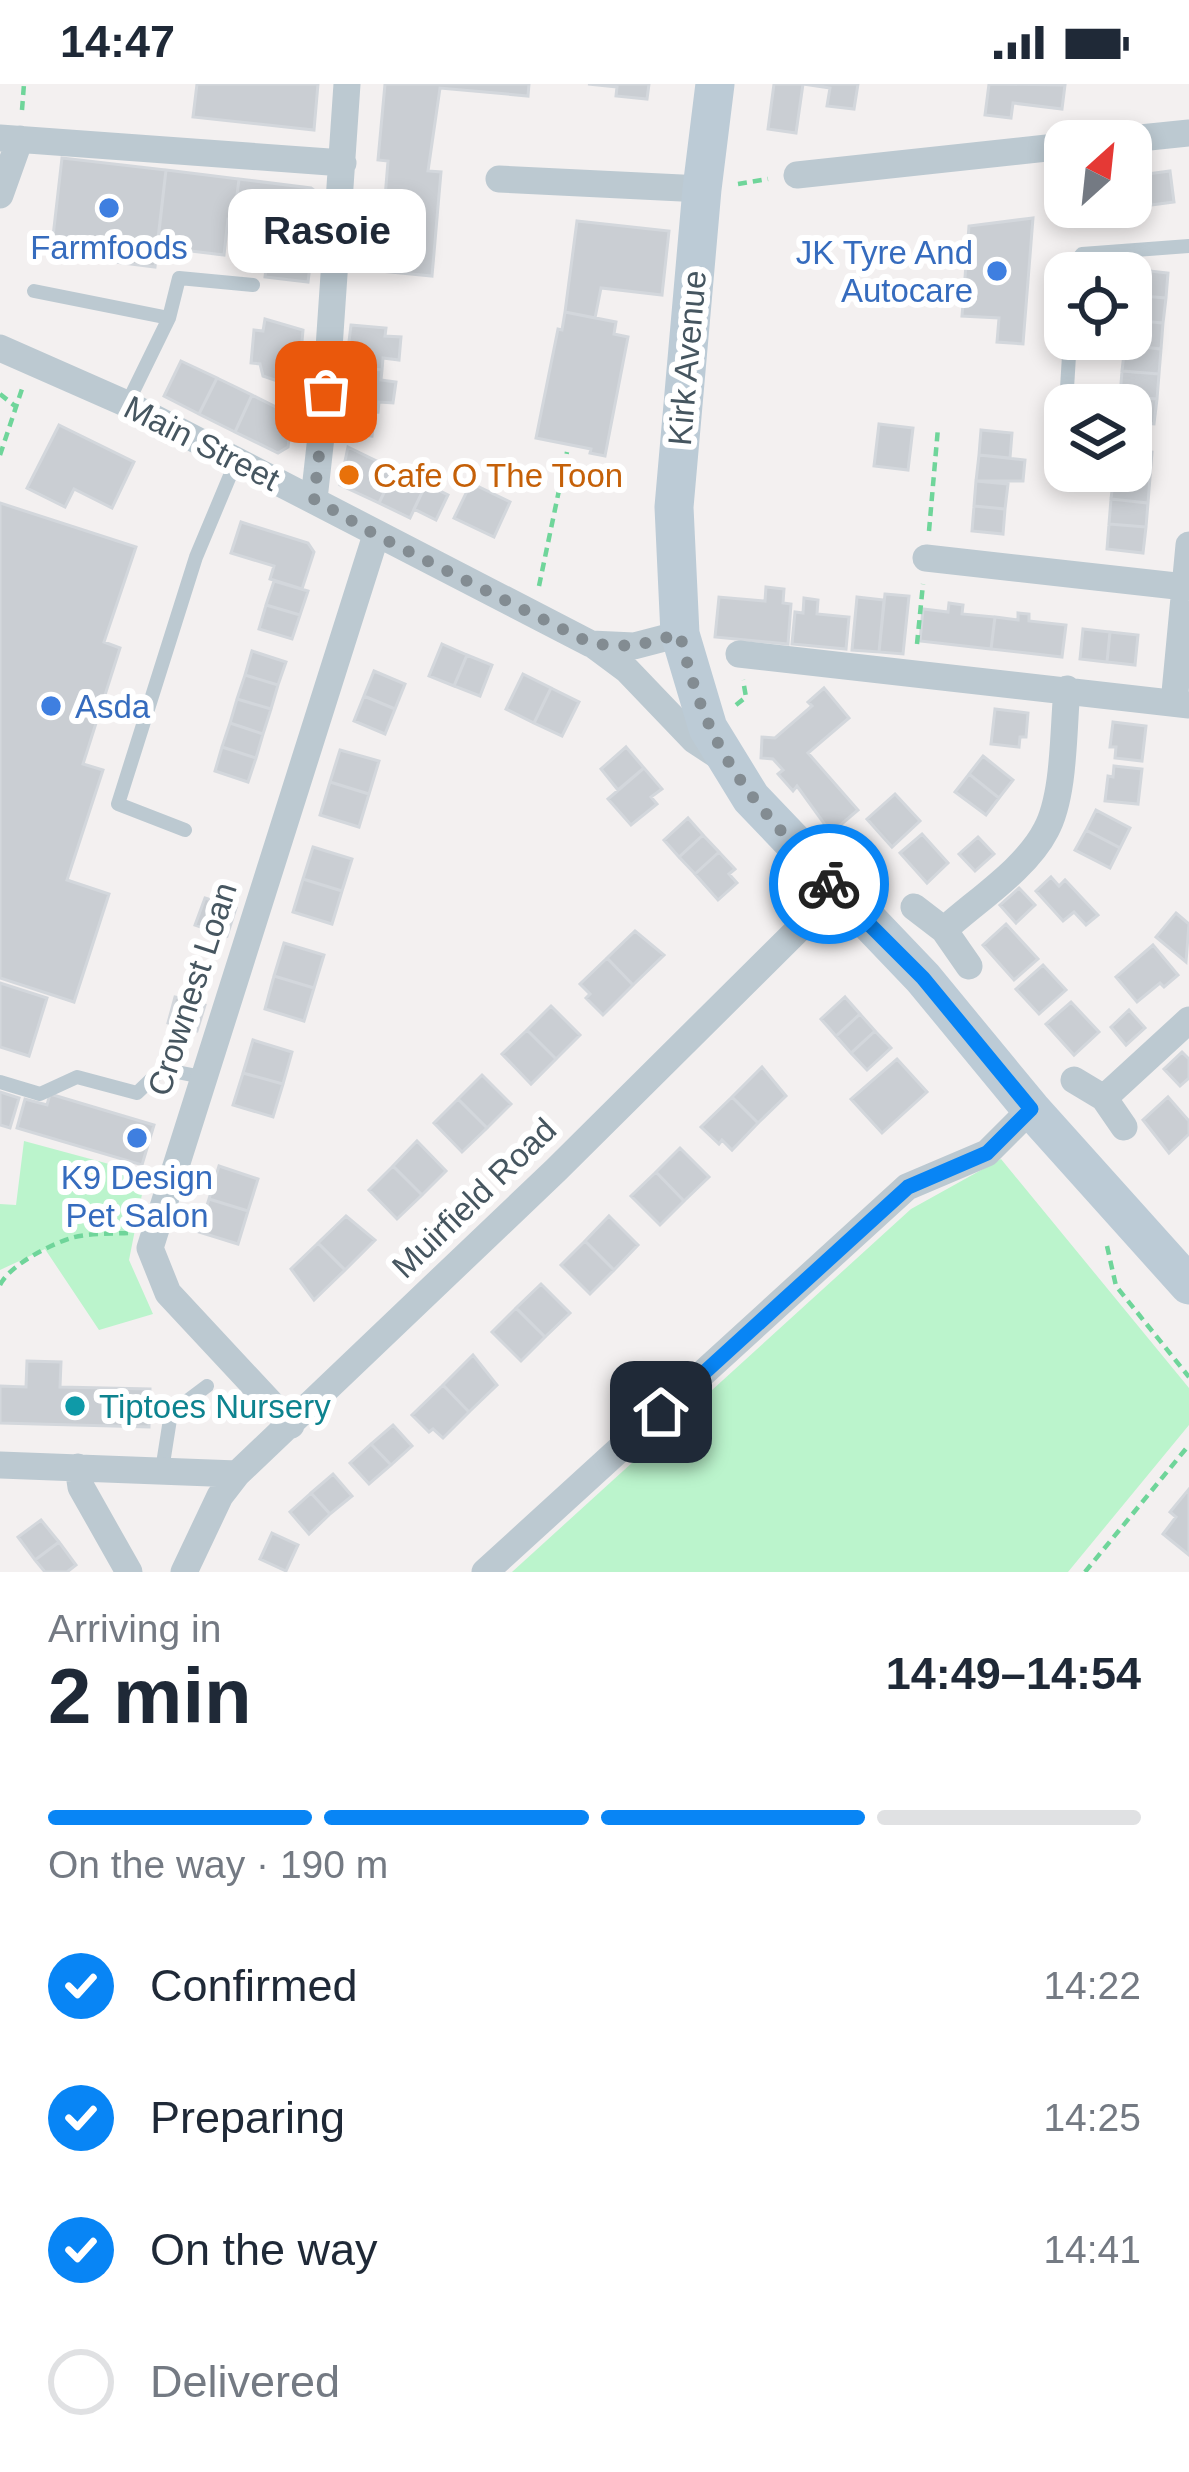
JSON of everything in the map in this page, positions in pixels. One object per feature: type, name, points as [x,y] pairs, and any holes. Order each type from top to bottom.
[{"type":"street","points":[[314,499],[347,84]]},
{"type":"street","name":"Kirk Avenue","points":[[680,634],[674,507],[716,84]]},
{"type":"street","points":[[1152,137],[1189,133]]},
{"type":"street","points":[[0,195],[10,139],[343,163]]},
{"type":"street","points":[[797,175],[1044,148]]},
{"type":"street","points":[[499,179],[702,189]]},
{"type":"street","name":"Main Street","points":[[0,348],[237,459],[592,644],[626,670],[694,740],[724,759]]},
{"type":"street","name":"Crownest Loan","points":[[291,1425],[169,1293],[150,1248],[376,535]]},
{"type":"street","points":[[739,654],[1182,704],[1189,545]]},
{"type":"street","points":[[926,558],[1185,587]]},
{"type":"street","name":"Main Street","points":[[592,644],[634,646],[680,634],[702,710],[724,759],[751,799],[923,978],[1031,1109],[1189,1285]]},
{"type":"street","points":[[944,929],[1024,859],[1045,834],[1054,813],[1067,689]]},
{"type":"street","name":"Muirfield Road","points":[[184,1572],[220,1496],[237,1474],[556,1170],[836,892]]},
{"type":"street","points":[[914,907],[944,929],[969,966]]},
{"type":"street","points":[[1104,1098],[1189,1020]]},
{"type":"street","points":[[1074,1080],[1104,1098],[1124,1127]]},
{"type":"street","points":[[485,1572],[908,1187],[987,1153],[1031,1109]]},
{"type":"street","points":[[0,1465],[237,1474]]},
{"type":"street","points":[[78,1468],[81,1486],[129,1572]]},
{"type":"lane","points":[[1113,252],[1189,247]]},
{"type":"lane","points":[[127,404],[169,318],[179,278],[253,285]]},
{"type":"lane","points":[[34,292],[169,318]]},
{"type":"lane","points":[[185,830],[118,804],[196,557],[237,459]]},
{"type":"lane","points":[[0,1082],[40,1094],[71,1076],[137,1093],[162,1069],[202,1077]]},
{"type":"lane","points":[[162,1470],[171,1413],[207,1386]]},
{"type":"path","points":[[702,189],[797,175]]},
{"type":"path","points":[[0,455],[23,386]]},
{"type":"path","points":[[0,394],[15,406]]},
{"type":"path","points":[[532,615],[567,452]]},
{"type":"path","points":[[0,1285],[4,1276],[72,1238],[154,1230]]},
{"type":"path","points":[[1085,1572],[1189,1445]]},
{"type":"green space","points":[[24,1141],[146,1174],[129,1260],[153,1314],[99,1330],[45,1249],[0,1270],[0,1204],[16,1205]]},
{"type":"green space","points":[[1001,1159],[1189,1388],[1189,1425],[1068,1572],[512,1572],[911,1209]]},
{"type":"building","points":[[197,84],[318,84],[314,130],[193,117]]},
{"type":"building","points":[[385,84],[529,84],[528,96],[440,88],[428,171],[441,172],[432,276],[379,271],[388,161],[378,160]]},
{"type":"building","points":[[588,84],[649,84],[647,99],[616,96],[617,87]]},
{"type":"building","points":[[774,84],[803,84],[796,133],[768,129]]},
{"type":"building","points":[[803,84],[858,84],[854,109],[827,106],[830,88]]},
{"type":"building","points":[[989,84],[1065,85],[1062,109],[1013,103],[1011,118],[985,115]]},
{"type":"building","name":"Farmfoods","points":[[62,158],[166,170],[155,267],[51,254]]},
{"type":"building","points":[[166,170],[239,179],[224,255],[157,247]]},
{"type":"building","points":[[1170,171],[1174,202],[1152,205],[1152,173]]},
{"type":"building","points":[[239,179],[311,188],[319,194],[308,282],[265,277],[271,224],[234,219]]},
{"type":"building","name":"JK Tyre And Autocare","points":[[1033,218],[1023,344],[997,342],[999,318],[962,316],[969,226]]},
{"type":"building","points":[[577,221],[669,231],[662,295],[601,288],[595,318],[565,312]]},
{"type":"building","points":[[1152,271],[1168,273],[1166,298],[1152,297]]},
{"type":"building","points":[[1152,297],[1166,298],[1163,323],[1152,322]]},
{"type":"building","points":[[565,312],[616,322],[614,334],[628,337],[605,456],[536,438]]},
{"type":"building","points":[[265,319],[303,330],[298,388],[263,376],[260,364],[251,363],[254,330],[263,331]]},
{"type":"building","points":[[1152,322],[1163,323],[1161,349],[1152,348]]},
{"type":"building","points":[[351,325],[386,328],[385,336],[401,337],[399,360],[383,358],[382,370],[346,366]]},
{"type":"building","points":[[1152,348],[1161,349],[1159,374],[1122,371],[1123,360],[1152,360]]},
{"type":"building","points":[[181,361],[217,378],[199,414],[164,396]]},
{"type":"building","points":[[346,366],[382,370],[381,380],[396,382],[393,403],[379,402],[378,412],[342,408]]},
{"type":"building","points":[[1122,371],[1159,374],[1157,399],[1152,399],[1152,384],[1121,384]]},
{"type":"building","points":[[217,378],[252,395],[235,432],[199,414]]},
{"type":"building","points":[[252,395],[292,415],[288,447],[278,453],[235,432]]},
{"type":"building","points":[[346,409],[375,411],[372,436],[343,433]]},
{"type":"building","points":[[879,424],[913,428],[908,470],[874,466]]},
{"type":"building","points":[[59,425],[134,462],[112,508],[74,489],[65,507],[27,488]]},
{"type":"building","points":[[981,430],[1012,433],[1010,458],[979,455]]},
{"type":"building","points":[[348,447],[395,470],[379,503],[340,485]]},
{"type":"building","points":[[979,455],[1025,460],[1023,481],[976,481]]},
{"type":"building","points":[[395,470],[426,484],[410,518],[379,503]]},
{"type":"building","points":[[976,481],[1008,484],[1005,509],[974,506]]},
{"type":"building","points":[[471,483],[510,502],[494,537],[454,518]]},
{"type":"building","points":[[426,484],[448,495],[436,520],[414,509]]},
{"type":"building","points":[[1112,492],[1149,492],[1148,503],[1111,499]]},
{"type":"building","points":[[1111,499],[1148,503],[1146,527],[1109,524]]},
{"type":"building","name":"Asda","points":[[0,503],[136,547],[104,642],[120,648],[83,764],[103,770],[67,880],[109,894],[74,1002],[0,978]]},
{"type":"building","points":[[974,506],[1005,509],[1003,534],[972,531]]},
{"type":"building","points":[[241,522],[308,543],[314,552],[302,589],[270,579],[274,566],[231,553]]},
{"type":"building","points":[[1109,524],[1146,527],[1143,553],[1107,549]]},
{"type":"building","points":[[274,581],[308,591],[300,615],[266,605]]},
{"type":"building","points":[[766,587],[784,589],[783,603],[791,604],[788,644],[715,637],[719,597],[765,601]]},
{"type":"building","points":[[885,594],[909,596],[903,654],[879,652]]},
{"type":"building","points":[[857,597],[884,600],[879,652],[852,650]]},
{"type":"building","points":[[804,598],[818,600],[817,614],[849,617],[846,649],[792,644],[795,612],[803,613]]},
{"type":"building","points":[[949,603],[963,605],[962,614],[995,617],[991,649],[920,641],[923,609],[948,612]]},
{"type":"building","points":[[266,605],[300,615],[292,639],[259,629]]},
{"type":"building","points":[[1018,613],[1029,614],[1029,621],[1066,625],[1062,657],[991,649],[995,617],[1018,620]]},
{"type":"building","points":[[1083,629],[1110,632],[1107,662],[1080,659]]},
{"type":"building","points":[[1110,632],[1138,635],[1135,665],[1107,662]]},
{"type":"building","points":[[442,644],[467,655],[454,686],[429,676]]},
{"type":"building","points":[[252,651],[286,662],[278,685],[245,675]]},
{"type":"building","points":[[467,655],[492,665],[480,696],[454,686]]},
{"type":"building","points":[[374,671],[405,684],[395,709],[364,696]]},
{"type":"building","points":[[523,674],[551,688],[534,723],[506,709]]},
{"type":"building","points":[[245,675],[278,685],[271,709],[237,699]]},
{"type":"building","points":[[551,688],[579,702],[562,736],[534,723]]},
{"type":"building","points":[[824,688],[849,718],[808,753],[858,810],[831,833],[797,786],[793,791],[778,774],[783,770],[773,759],[761,758],[762,737],[775,738],[812,706],[808,702]]},
{"type":"building","points":[[364,696],[395,709],[385,734],[354,721]]},
{"type":"building","points":[[237,699],[271,709],[263,734],[230,723]]},
{"type":"building","points":[[995,709],[1028,713],[1026,737],[1020,737],[1019,747],[991,744]]},
{"type":"building","points":[[1113,722],[1146,726],[1142,761],[1115,758],[1116,747],[1110,747]]},
{"type":"building","points":[[230,723],[263,734],[256,758],[222,747]]},
{"type":"building","points":[[222,747],[256,758],[248,782],[215,771]]},
{"type":"building","points":[[626,747],[644,768],[618,790],[601,769]]},
{"type":"building","points":[[340,750],[379,761],[369,794],[330,782]]},
{"type":"building","points":[[983,756],[1013,780],[999,798],[969,774]]},
{"type":"building","points":[[1114,766],[1142,769],[1138,804],[1105,801]]},
{"type":"building","points":[[644,768],[662,789],[651,797],[657,804],[631,825],[608,799]]},
{"type":"building","points":[[969,774],[999,798],[986,815],[955,792]]},
{"type":"building","points":[[330,782],[369,794],[359,827],[320,815]]},
{"type":"building","points":[[895,794],[920,821],[892,847],[867,819]]},
{"type":"building","points":[[1096,810],[1130,828],[1120,848],[1086,830]]},
{"type":"building","points":[[688,818],[703,835],[679,857],[664,840]]},
{"type":"building","points":[[1086,830],[1120,848],[1110,868],[1075,850]]},
{"type":"building","points":[[922,834],[948,863],[927,883],[900,853]]},
{"type":"building","points":[[703,835],[719,852],[695,874],[679,857]]},
{"type":"building","points":[[978,837],[994,854],[975,871],[959,854]]},
{"type":"building","points":[[313,847],[352,859],[342,891],[303,879]]},
{"type":"building","points":[[719,852],[735,869],[729,874],[737,883],[718,900],[695,874]]},
{"type":"building","points":[[1051,877],[1059,886],[1065,880],[1098,915],[1086,925],[1074,912],[1063,921],[1036,891]]},
{"type":"building","points":[[303,879],[342,891],[332,924],[293,912]]},
{"type":"building","points":[[1019,888],[1035,905],[1016,923],[1000,905]]},
{"type":"building","points":[[205,898],[236,908],[227,936],[195,925]]},
{"type":"building","points":[[1176,913],[1189,924],[1186,962],[1156,937]]},
{"type":"building","points":[[1006,924],[1038,959],[1014,980],[983,945]]},
{"type":"building","points":[[635,931],[664,955],[633,985],[607,958]]},
{"type":"building","points":[[284,943],[324,955],[314,988],[274,976]]},
{"type":"building","points":[[1153,945],[1178,975],[1137,1002],[1116,977]]},
{"type":"building","points":[[607,958],[633,985],[603,1015],[580,984]]},
{"type":"building","points":[[1043,965],[1066,990],[1039,1014],[1016,989]]},
{"type":"building","points":[[274,976],[314,988],[304,1021],[265,1009]]},
{"type":"building","points":[[0,983],[47,998],[29,1056],[0,1047]]},
{"type":"building","points":[[175,997],[205,1005],[197,1031],[168,1023]]},
{"type":"building","points":[[845,997],[860,1014],[836,1036],[821,1019]]},
{"type":"building","points":[[1071,1002],[1099,1032],[1074,1055],[1046,1024]]},
{"type":"building","points":[[551,1006],[580,1035],[556,1059],[527,1030]]},
{"type":"building","points":[[1129,1010],[1145,1028],[1126,1045],[1111,1027]]},
{"type":"building","points":[[860,1014],[875,1031],[851,1053],[836,1036]]},
{"type":"building","points":[[527,1030],[556,1059],[531,1084],[502,1054]]},
{"type":"building","points":[[875,1031],[891,1048],[867,1070],[851,1053]]},
{"type":"building","points":[[253,1040],[292,1052],[283,1084],[243,1073]]},
{"type":"building","points":[[1182,1052],[1189,1059],[1189,1078],[1180,1086],[1164,1069]]},
{"type":"building","points":[[897,1059],[927,1092],[882,1133],[851,1099]]},
{"type":"building","points":[[762,1067],[786,1096],[758,1123],[732,1097]]},
{"type":"building","points":[[243,1073],[283,1084],[273,1117],[233,1105]]},
{"type":"building","points":[[482,1075],[511,1104],[487,1128],[458,1099]]},
{"type":"building","points":[[0,1092],[19,1098],[10,1128],[0,1125]]},
{"type":"building","points":[[50,1094],[154,1125],[142,1165],[17,1128],[25,1099],[47,1105]]},
{"type":"building","points":[[732,1097],[758,1123],[732,1150],[701,1127]]},
{"type":"building","points":[[1168,1097],[1189,1121],[1189,1134],[1169,1153],[1143,1120]]},
{"type":"building","points":[[458,1099],[487,1128],[462,1152],[434,1123]]},
{"type":"building","points":[[417,1141],[446,1171],[422,1195],[393,1166]]},
{"type":"building","points":[[680,1148],[709,1177],[684,1201],[656,1172]]},
{"type":"building","points":[[219,1166],[258,1179],[248,1211],[209,1199]]},
{"type":"building","points":[[393,1166],[422,1195],[397,1219],[369,1190]]},
{"type":"building","points":[[656,1172],[684,1201],[660,1225],[631,1196]]},
{"type":"building","points":[[209,1199],[248,1211],[238,1244],[199,1232]]},
{"type":"building","points":[[346,1216],[375,1240],[345,1270],[318,1243]]},
{"type":"building","points":[[609,1216],[638,1245],[614,1270],[585,1241]]},
{"type":"building","points":[[585,1241],[614,1270],[590,1294],[561,1265]]},
{"type":"building","points":[[318,1243],[345,1270],[314,1300],[291,1269]]},
{"type":"building","points":[[541,1284],[570,1313],[545,1337],[516,1308]]},
{"type":"building","points":[[516,1308],[545,1337],[521,1361],[492,1332]]},
{"type":"building","points":[[473,1355],[497,1385],[469,1412],[443,1385]]},
{"type":"building","name":"Tiptoes Nursery","points":[[27,1361],[61,1362],[60,1387],[150,1389],[149,1427],[0,1423],[0,1386],[26,1387]]},
{"type":"building","points":[[443,1385],[469,1412],[443,1438],[412,1415]]},
{"type":"building","points":[[393,1425],[412,1446],[391,1465],[371,1444]]},
{"type":"building","points":[[371,1444],[391,1465],[369,1484],[350,1463]]},
{"type":"building","points":[[333,1474],[352,1496],[330,1514],[311,1493]]},
{"type":"building","points":[[1189,1489],[1189,1555],[1163,1534],[1176,1517],[1170,1512]]},
{"type":"building","points":[[311,1493],[330,1514],[309,1534],[290,1512]]},
{"type":"building","points":[[41,1520],[59,1542],[35,1560],[18,1537]]},
{"type":"building","points":[[272,1533],[298,1545],[286,1571],[260,1559]]},
{"type":"building","points":[[59,1542],[76,1565],[67,1572],[45,1572],[35,1560]]},
{"type":"way so far","points":[[326,392],[314,499],[592,644],[634,646],[680,634],[708,728],[724,759],[751,799],[829,884]]},
{"type":"place","name":"Farmfoods","points":[[109,208]]},
{"type":"place","name":"JK Tyre And Autocare","points":[[997,271]]},
{"type":"place","name":"Rasoie","points":[[326,392]]},
{"type":"place","name":"Cafe O The Toon","points":[[349,475]]},
{"type":"place","name":"Asda","points":[[51,706]]},
{"type":"place","name":"K9 Design Pet Salon","points":[[137,1138]]},
{"type":"place","name":"Tiptoes Nursery","points":[[75,1406]]},
{"type":"route","points":[[661,1412],[908,1187],[987,1153],[1031,1109],[923,978],[829,884]]}]
